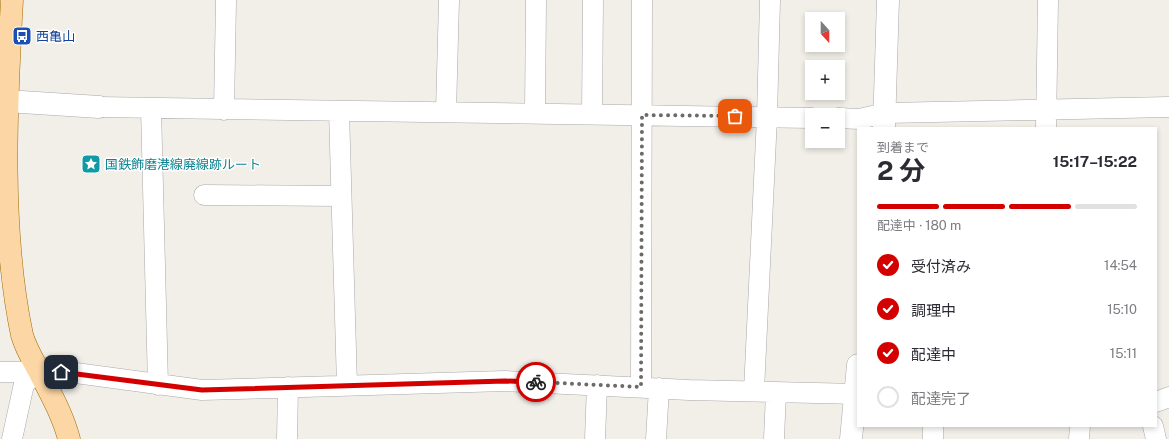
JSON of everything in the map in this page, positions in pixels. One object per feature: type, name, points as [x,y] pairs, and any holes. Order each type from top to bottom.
[{"type":"main road","points":[[12,0],[3,101],[4,210],[10,277],[21,334],[26,349],[56,403],[70,439]]},
{"type":"street","points":[[224,110],[226,0]]},
{"type":"street","points":[[446,112],[449,0]]},
{"type":"street","points":[[535,113],[536,0]]},
{"type":"street","points":[[592,114],[593,0]]},
{"type":"street","points":[[642,0],[642,115],[650,387],[656,439]]},
{"type":"street","points":[[754,392],[767,117],[770,0]]},
{"type":"street","points":[[885,120],[888,0]]},
{"type":"street","points":[[1046,119],[1048,0]]},
{"type":"street","points":[[3,101],[98,107],[224,110],[805,118]]},
{"type":"street","points":[[845,118],[885,120],[1046,119],[1169,107]]},
{"type":"street","points":[[151,108],[158,385]]},
{"type":"street","points":[[339,111],[347,385]]},
{"type":"street","points":[[204,195],[341,196]]},
{"type":"street","points":[[12,439],[24,384],[38,371]]},
{"type":"street","points":[[0,372],[61,372],[202,390],[505,381],[754,392],[856,394]]},
{"type":"street","points":[[851,439],[857,379]]},
{"type":"street","points":[[595,439],[597,385]]},
{"type":"street","points":[[287,439],[288,387]]},
{"type":"street","points":[[774,439],[776,392]]},
{"type":"street","points":[[1157,402],[1169,397]]},
{"type":"street","points":[[933,427],[933,439]]},
{"type":"street","points":[[1079,439],[1080,427]]},
{"type":"street","points":[[1153,427],[1156,439]]},
{"type":"way so far","points":[[536,382],[641,387],[642,115],[735,116]]},
{"type":"place","name":"西亀山","points":[[22,36]]},
{"type":"place","name":"国鉄飾磨港線廃線跡ルート","points":[[91,164]]},
{"type":"route","points":[[61,372],[202,390],[505,381],[536,382]]}]
